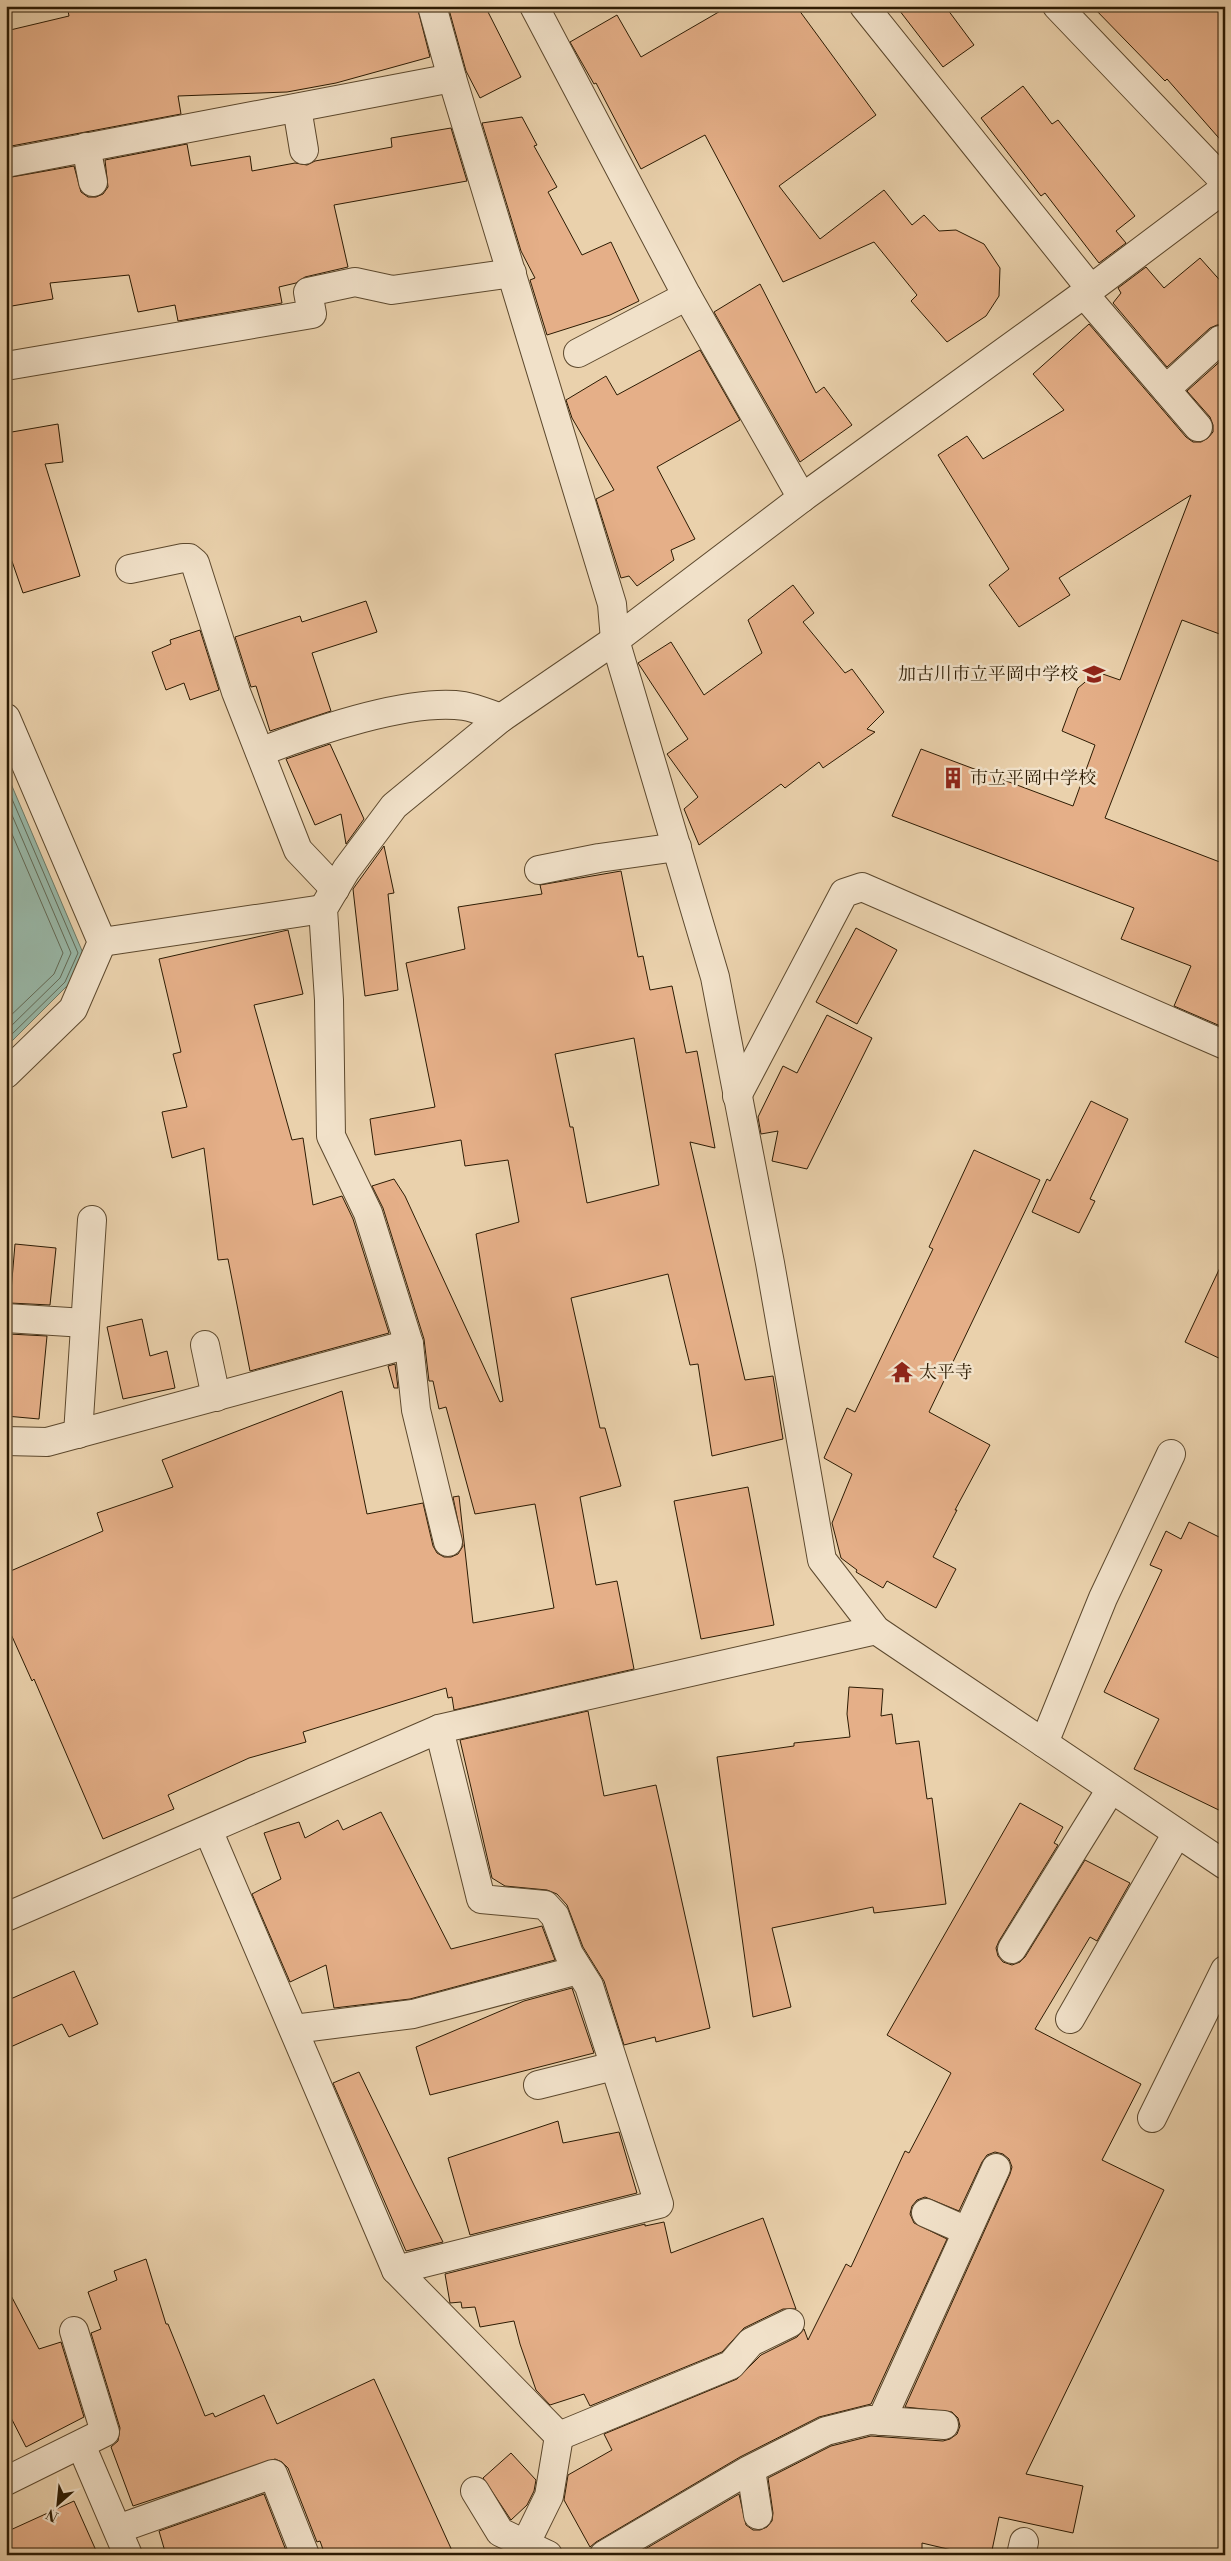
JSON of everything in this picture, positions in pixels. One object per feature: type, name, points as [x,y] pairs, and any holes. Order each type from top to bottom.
[{"type":"street","points":[[432,6],[452,78],[612,604],[615,640],[715,977],[770,1263],[822,1560],[876,1630],[1225,1865]]},
{"type":"street","points":[[534,6],[688,296],[802,498]]},
{"type":"street","points":[[864,6],[1087,291],[1198,427]]},
{"type":"street","points":[[1057,6],[1225,182]]},
{"type":"street","points":[[6,163],[452,78]]},
{"type":"street","points":[[297,108],[304,150]]},
{"type":"street","points":[[86,148],[93,182]]},
{"type":"street","points":[[448,1542],[416,1410],[410,1344],[368,1213],[332,1136],[329,899],[346,870],[394,806],[501,718],[615,640],[802,498],[1087,291],[1225,188]]},
{"type":"street","points":[[6,366],[312,314],[308,292],[355,282],[392,290],[512,273]]},
{"type":"street","points":[[578,353],[688,296]]},
{"type":"street","points":[[1166,389],[1220,340]]},
{"type":"street","points":[[130,569],[183,558],[189,558],[195,563],[236,692],[298,850],[329,899]]},
{"type":"street","points":[[260,752],[308,734],[393,711],[436,706],[465,706],[501,718]]},
{"type":"street","points":[[6,718],[102,942],[73,1010],[6,1074]]},
{"type":"street","points":[[539,870],[598,858],[677,847]]},
{"type":"street","points":[[737,1096],[844,894],[862,887],[1225,1045]]},
{"type":"street","points":[[102,942],[329,899]]},
{"type":"street","points":[[78,1434],[92,1220]]},
{"type":"street","points":[[6,1318],[85,1323]]},
{"type":"street","points":[[6,1440],[47,1442],[410,1344]]},
{"type":"street","points":[[205,1345],[216,1397]]},
{"type":"street","points":[[1044,1743],[1102,1598],[1171,1454]]},
{"type":"street","points":[[6,1917],[439,1729],[876,1630]]},
{"type":"street","points":[[396,2270],[659,2204],[588,1986],[569,1954],[555,1916],[546,1905],[481,1899],[439,1729]]},
{"type":"street","points":[[1012,1949],[1111,1789]]},
{"type":"street","points":[[208,1830],[396,2270],[559,2436]]},
{"type":"street","points":[[1070,2019],[1177,1833]]},
{"type":"street","points":[[294,2029],[413,2014],[578,1970]]},
{"type":"street","points":[[1152,2118],[1225,1970]]},
{"type":"street","points":[[538,2084],[614,2066]]},
{"type":"street","points":[[881,2421],[996,2168]]},
{"type":"street","points":[[926,2213],[967,2231]]},
{"type":"street","points":[[559,2436],[731,2365],[751,2342],[790,2323]]},
{"type":"street","points":[[6,2481],[105,2432],[74,2330]]},
{"type":"street","points":[[604,2555],[751,2470],[826,2431],[870,2420],[944,2425]]},
{"type":"street","points":[[521,2550],[549,2496],[559,2436]]},
{"type":"street","points":[[80,2445],[128,2555]]},
{"type":"street","points":[[751,2470],[758,2515]]},
{"type":"street","points":[[118,2529],[273,2474],[305,2555]]},
{"type":"street","points":[[475,2491],[500,2532],[521,2550],[548,2555]]},
{"type":"water","points":[[6,772],[83,953],[69,984],[6,1047]]},
{"type":"building","points":[[67,6],[160,6],[161,11],[219,6],[417,6],[430,57],[336,83],[287,92],[178,96],[181,114],[6,147],[6,31],[69,16]]},
{"type":"building","points":[[448,6],[485,6],[521,77],[480,98],[466,71]]},
{"type":"building","points":[[729,6],[796,6],[876,115],[779,186],[820,239],[884,190],[912,225],[924,215],[939,231],[956,230],[984,244],[1000,268],[999,296],[986,316],[947,342],[911,301],[917,295],[874,242],[783,282],[705,135],[641,169],[596,83],[594,84],[570,42],[617,15],[641,57]]},
{"type":"building","points":[[896,6],[945,6],[974,45],[943,67]]},
{"type":"building","points":[[1092,6],[1225,6],[1225,145],[1167,79],[1165,81]]},
{"type":"building","points":[[1023,86],[1052,124],[1058,120],[1135,216],[1116,231],[1126,243],[1099,263],[1045,193],[1041,196],[981,118]]},
{"type":"building","points":[[522,117],[537,145],[534,146],[557,187],[548,192],[582,255],[611,242],[639,301],[610,315],[547,335],[530,280],[535,278],[521,251],[482,123]]},
{"type":"building","points":[[451,128],[467,181],[334,205],[348,267],[305,277],[296,283],[279,287],[282,303],[178,321],[175,305],[138,312],[129,275],[50,283],[53,299],[6,307],[6,178],[74,166],[81,192],[88,197],[96,197],[103,194],[108,187],[105,160],[187,144],[191,166],[250,156],[252,171],[295,163],[307,165],[315,161],[392,147],[391,138]]},
{"type":"building","points":[[1200,258],[1225,286],[1225,325],[1217,325],[1210,328],[1167,367],[1113,303],[1121,293],[1118,288],[1146,267],[1164,288]]},
{"type":"building","points":[[760,284],[816,393],[824,387],[852,425],[800,462],[714,312]]},
{"type":"building","points":[[1089,324],[1186,437],[1193,442],[1201,442],[1208,438],[1213,432],[1213,425],[1210,417],[1187,391],[1225,357],[1225,636],[1182,620],[1105,818],[1225,864],[1225,1028],[1174,1006],[1191,966],[1121,939],[1134,908],[892,816],[921,749],[1073,806],[1095,745],[1062,731],[1078,688],[1097,672],[1120,680],[1191,495],[1059,578],[1070,595],[1019,627],[989,585],[1009,569],[938,455],[967,436],[983,459],[1064,410],[1033,374]]},
{"type":"building","points":[[700,350],[740,420],[657,467],[695,539],[671,550],[674,560],[637,586],[629,576],[621,578],[596,499],[614,490],[572,418],[566,400],[606,376],[617,395]]},
{"type":"building","points":[[58,424],[63,462],[45,464],[80,576],[23,593],[6,544],[6,433]]},
{"type":"building","points":[[793,585],[814,613],[803,622],[845,673],[852,669],[884,712],[867,729],[875,732],[823,768],[819,762],[785,788],[781,784],[699,845],[684,809],[698,797],[667,754],[688,739],[638,663],[671,642],[704,695],[762,653],[748,620]]},
{"type":"building","points":[[366,601],[377,632],[312,653],[331,711],[270,731],[256,686],[251,687],[235,637],[300,616],[302,622]]},
{"type":"building","points":[[200,630],[219,690],[190,700],[184,683],[166,690],[152,652],[171,644],[170,640]]},
{"type":"building","points":[[330,744],[364,819],[346,844],[341,814],[315,825],[286,759]]},
{"type":"building","points":[[384,846],[394,893],[388,894],[398,990],[365,996],[353,889]]},
{"type":"building","points":[[621,871],[638,957],[643,956],[650,990],[672,986],[686,1053],[697,1051],[715,1148],[690,1142],[745,1380],[773,1376],[783,1439],[712,1456],[698,1364],[690,1365],[668,1274],[571,1298],[600,1428],[605,1428],[621,1486],[580,1497],[596,1585],[617,1581],[634,1669],[454,1710],[452,1697],[448,1698],[446,1688],[303,1732],[306,1742],[249,1758],[168,1795],[174,1809],[103,1839],[34,1679],[32,1681],[6,1623],[6,1573],[103,1531],[97,1513],[173,1487],[162,1460],[342,1391],[367,1514],[423,1503],[433,1546],[437,1553],[444,1557],[451,1557],[458,1554],[463,1546],[453,1497],[459,1496],[473,1623],[554,1608],[535,1504],[475,1514],[446,1407],[439,1409],[433,1381],[429,1381],[424,1339],[383,1208],[372,1186],[394,1179],[405,1196],[500,1402],[503,1401],[476,1234],[519,1222],[508,1160],[465,1166],[461,1140],[375,1155],[370,1119],[435,1107],[406,963],[465,949],[458,907],[542,894],[540,885]],"holes":[[[634,1038],[659,1185],[587,1203],[573,1127],[570,1127],[555,1054]]]},
{"type":"building","points":[[856,928],[897,950],[857,1024],[816,1002]]},
{"type":"building","points":[[288,930],[303,994],[254,1005],[292,1140],[303,1138],[313,1205],[342,1196],[353,1219],[389,1333],[250,1371],[228,1259],[218,1260],[204,1148],[172,1158],[162,1112],[187,1107],[173,1054],[181,1052],[159,959]]},
{"type":"building","points":[[827,1015],[872,1038],[807,1169],[772,1161],[778,1131],[761,1134],[758,1117],[783,1066],[797,1073]]},
{"type":"building","points":[[1091,1101],[1128,1119],[1090,1199],[1095,1201],[1079,1233],[1032,1212],[1047,1179],[1050,1181]]},
{"type":"building","points":[[974,1150],[1040,1180],[929,1412],[990,1445],[955,1510],[957,1510],[933,1557],[956,1569],[936,1608],[887,1581],[883,1588],[856,1572],[857,1570],[841,1558],[832,1523],[852,1474],[824,1458],[847,1408],[855,1412],[933,1249],[929,1247]]},
{"type":"building","points":[[15,1244],[56,1248],[50,1305],[10,1303]]},
{"type":"building","points":[[1225,1257],[1225,1361],[1185,1342]]},
{"type":"building","points":[[142,1319],[150,1356],[167,1351],[175,1388],[123,1399],[107,1327]]},
{"type":"building","points":[[9,1334],[47,1336],[39,1419],[6,1416],[6,1365]]},
{"type":"building","points":[[395,1364],[398,1388],[394,1388],[388,1366]]},
{"type":"building","points":[[748,1487],[774,1625],[701,1639],[674,1501]]},
{"type":"building","points":[[1189,1522],[1225,1540],[1225,1813],[1134,1769],[1159,1719],[1104,1692],[1162,1570],[1150,1565],[1166,1531],[1181,1539]]},
{"type":"building","points":[[849,1687],[883,1689],[881,1716],[892,1714],[896,1744],[919,1741],[927,1799],[932,1798],[946,1904],[874,1913],[873,1907],[772,1928],[791,2007],[753,2017],[717,1757],[794,1746],[794,1743],[850,1737],[847,1714]]},
{"type":"building","points":[[588,1711],[604,1796],[656,1785],[710,2028],[656,2042],[655,2037],[624,2045],[604,1981],[583,1947],[567,1905],[557,1894],[547,1890],[505,1886],[492,1878],[460,1740]]},
{"type":"building","points":[[1020,1803],[1063,1827],[1054,1843],[1058,1845],[999,1941],[996,1948],[998,1956],[1003,1962],[1012,1965],[1020,1962],[1025,1957],[1085,1860],[1130,1883],[1097,1941],[1090,1937],[1035,2029],[1141,2084],[1102,2160],[1164,2190],[1026,2474],[1083,2486],[1073,2533],[999,2517],[991,2555],[973,2555],[922,2543],[922,2555],[833,2550],[797,2555],[635,2555],[739,2494],[746,2525],[753,2530],[767,2527],[772,2521],[773,2513],[768,2478],[831,2446],[871,2436],[943,2441],[957,2434],[960,2426],[958,2418],[952,2412],[905,2407],[1010,2174],[1012,2167],[1009,2159],[1003,2154],[995,2152],[987,2155],[982,2162],[959,2211],[925,2197],[917,2200],[912,2206],[910,2214],[914,2223],[947,2239],[871,2404],[819,2417],[740,2457],[590,2547],[564,2500],[568,2475],[612,2450],[604,2434],[737,2379],[761,2355],[797,2337],[804,2329],[808,2340],[846,2264],[851,2267],[905,2151],[909,2153],[951,2073],[887,2035]]},
{"type":"building","points":[[381,1812],[451,1949],[542,1926],[555,1960],[410,1999],[334,2008],[326,1965],[290,1982],[252,1894],[281,1879],[264,1833],[299,1822],[305,1838],[338,1820],[343,1830]]},
{"type":"building","points":[[74,1971],[98,2024],[69,2037],[62,2024],[6,2049],[6,2001]]},
{"type":"building","points":[[572,1988],[594,2053],[430,2095],[416,2047],[524,2001]]},
{"type":"building","points":[[359,2072],[443,2242],[406,2251],[333,2083]]},
{"type":"building","points":[[558,2121],[563,2143],[619,2132],[637,2193],[470,2235],[448,2158]]},
{"type":"building","points":[[763,2218],[796,2309],[783,2309],[744,2328],[722,2352],[590,2406],[584,2394],[550,2405],[536,2390],[514,2321],[480,2327],[475,2307],[462,2308],[461,2302],[450,2303],[445,2274],[645,2224],[645,2226],[664,2222],[671,2253]]},
{"type":"building","points":[[146,2259],[166,2324],[168,2324],[205,2416],[213,2413],[215,2417],[264,2395],[277,2424],[374,2379],[454,2555],[325,2555],[320,2541],[317,2542],[288,2468],[282,2462],[275,2459],[133,2506],[111,2447],[118,2441],[120,2428],[91,2333],[101,2329],[88,2292],[117,2280],[114,2271]]},
{"type":"building","points":[[6,2286],[39,2349],[61,2342],[84,2417],[26,2447],[6,2408]]},
{"type":"building","points":[[511,2453],[536,2480],[534,2491],[527,2505],[511,2520],[483,2478]]},
{"type":"building","points":[[264,2494],[287,2553],[166,2555],[159,2531]]},
{"type":"building","points":[[74,2501],[98,2555],[6,2555],[6,2532]]},
{"type":"place","name":"加古川市立平岡中学校","points":[[1094,674]]},
{"type":"place","name":"市立平岡中学校","points":[[953,778]]},
{"type":"place","name":"太平寺","points":[[902,1372]]}]
